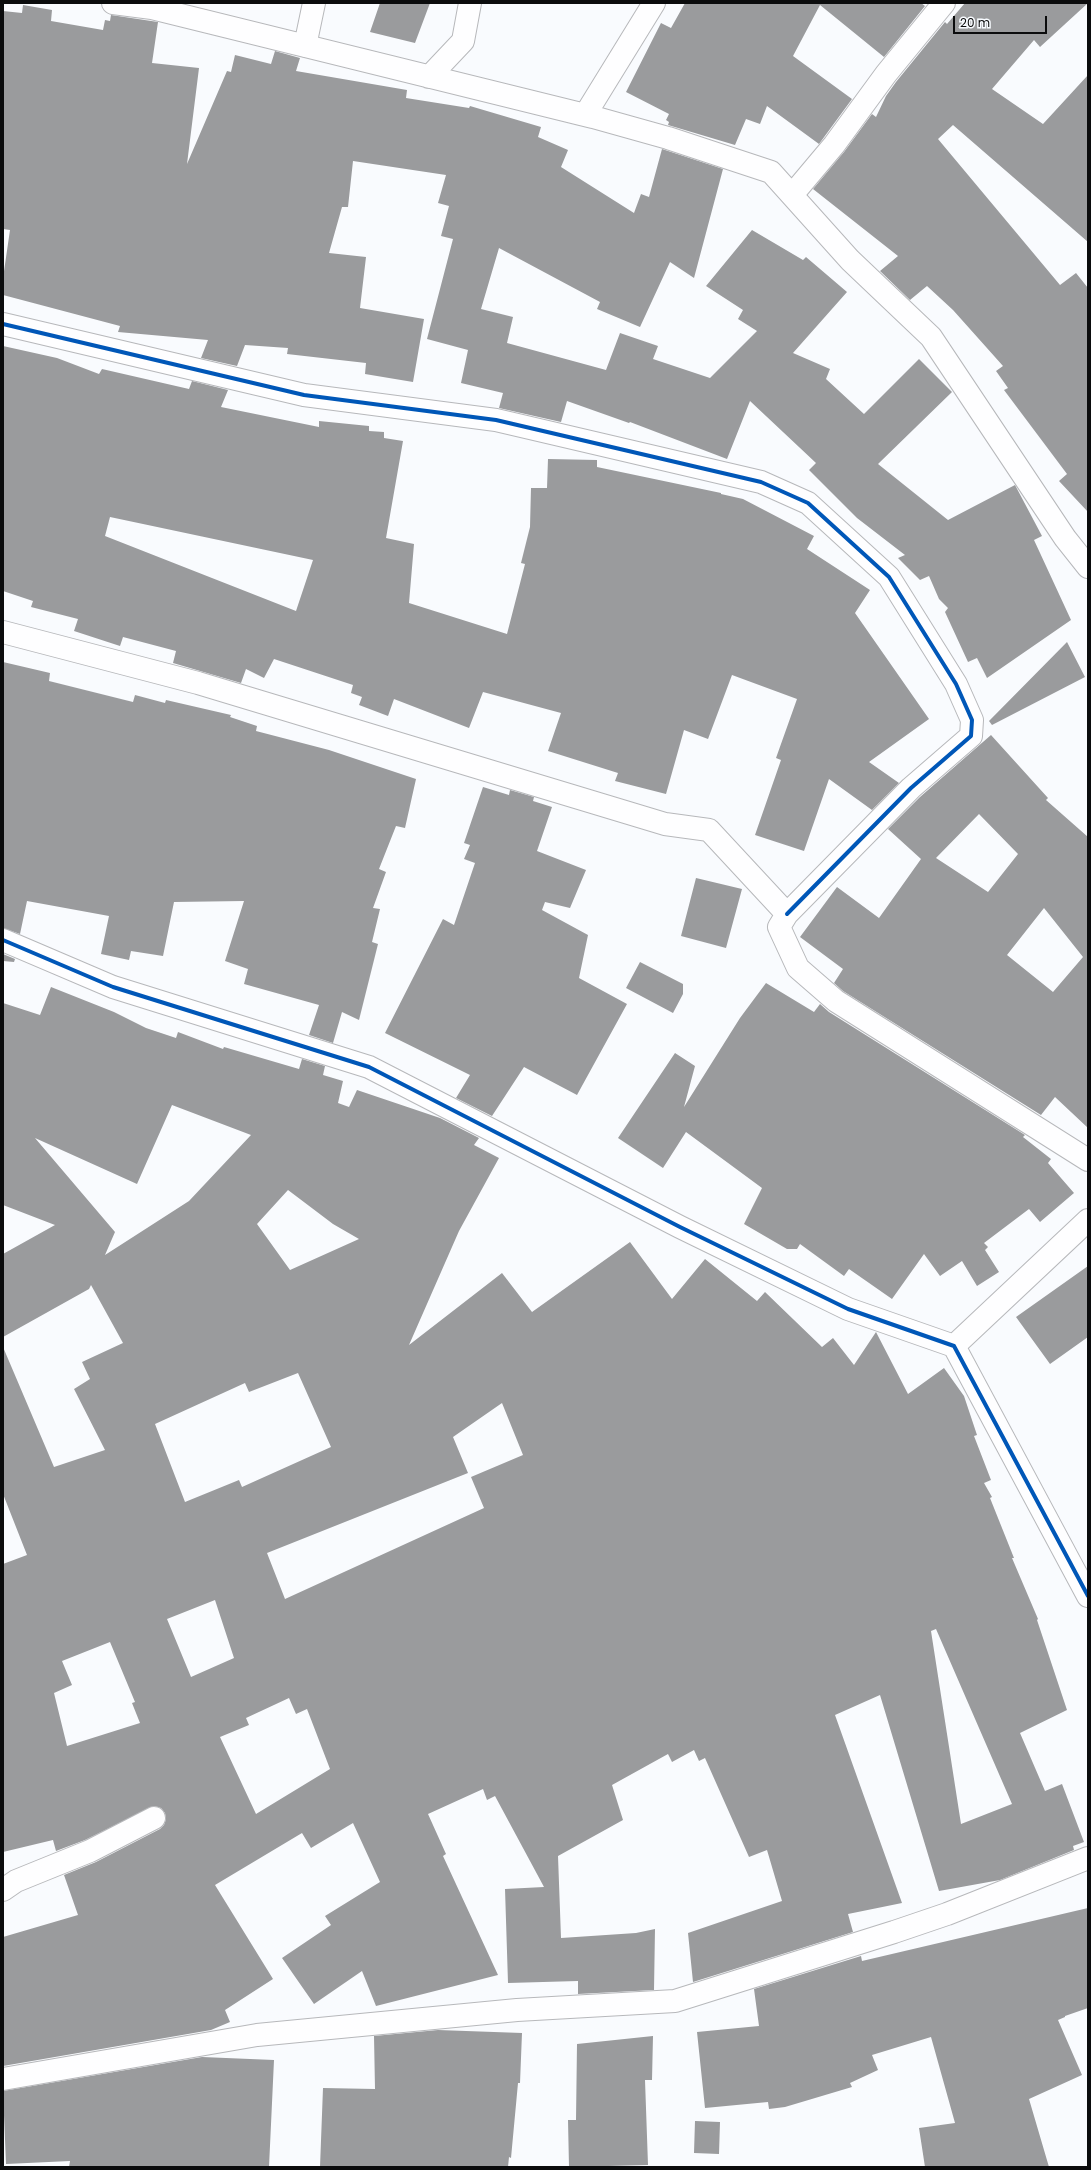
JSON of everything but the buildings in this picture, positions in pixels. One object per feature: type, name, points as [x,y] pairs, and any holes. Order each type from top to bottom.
[{"type":"street","points":[[113,3],[152,8],[585,115],[668,138],[771,172],[850,260],[931,338],[1065,538],[1088,567]]},
{"type":"street","points":[[305,46],[314,3]]},
{"type":"street","points":[[429,77],[463,41],[470,3]]},
{"type":"street","points":[[585,115],[654,3]]},
{"type":"street","points":[[792,195],[834,146],[886,74],[944,3]]},
{"type":"street","points":[[3,324],[304,395],[496,420],[761,482],[808,503],[889,577],[956,684],[972,720],[971,736],[911,788],[787,914],[779,927],[798,968],[836,1001],[1088,1160]]},
{"type":"street","points":[[3,632],[198,683],[665,824],[709,830],[787,914]]},
{"type":"street","points":[[3,940],[113,987],[369,1067],[680,1227],[848,1309],[954,1346],[1088,1596]]},
{"type":"street","points":[[954,1346],[1088,1220]]},
{"type":"street","points":[[3,1890],[16,1881],[90,1850],[154,1818]]},
{"type":"street","points":[[3,2079],[257,2035],[517,2010],[675,2001],[924,1922],[1088,1858]]},
{"type":"cycle path","points":[[3,324],[304,395],[496,420],[761,482],[808,503],[889,577],[956,684],[972,720],[971,736],[911,788],[787,914]]},
{"type":"cycle path","points":[[3,940],[113,987],[369,1067],[680,1227],[848,1309],[954,1346],[1088,1596]]}]
